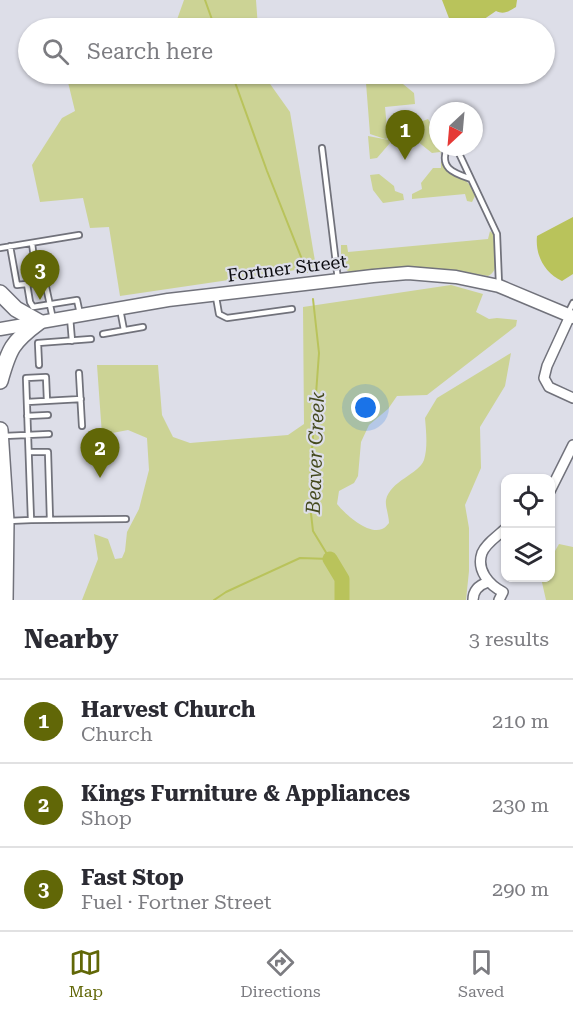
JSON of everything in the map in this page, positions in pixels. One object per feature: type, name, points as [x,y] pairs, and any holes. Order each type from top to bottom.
[{"type":"highway","points":[[0,292],[16,309],[46,320]]},
{"type":"highway","points":[[0,381],[10,348],[23,334],[46,320]]},
{"type":"highway","points":[[0,430],[6,521],[5,600]]},
{"type":"street","name":"Fortner Street","points":[[0,329],[215,294],[390,274],[426,273],[499,286],[570,316]]},
{"type":"street","points":[[570,316],[547,366],[544,378],[549,387],[573,398]]},
{"type":"street","points":[[555,481],[573,445]]},
{"type":"street","points":[[499,600],[502,592],[488,582],[480,568],[482,553],[501,532]]},
{"type":"street","points":[[473,600],[475,590],[488,582]]},
{"type":"lane","points":[[322,148],[338,280]]},
{"type":"lane","points":[[445,156],[449,170],[472,179]]},
{"type":"lane","points":[[460,156],[497,234],[499,286]]},
{"type":"lane","points":[[0,248],[79,235]]},
{"type":"lane","points":[[32,243],[35,267]]},
{"type":"lane","points":[[10,246],[17,285],[45,282],[50,305],[46,320]]},
{"type":"lane","points":[[27,284],[33,308],[76,300],[72,341]]},
{"type":"lane","points":[[215,294],[219,314],[227,318],[292,309]]},
{"type":"lane","points":[[570,316],[573,303]]},
{"type":"lane","points":[[120,308],[124,330]]},
{"type":"lane","points":[[103,334],[143,327]]},
{"type":"lane","points":[[39,365],[38,343],[91,339]]},
{"type":"lane","points":[[79,373],[82,426]]},
{"type":"lane","points":[[31,520],[26,378],[46,377],[47,401]]},
{"type":"lane","points":[[27,402],[81,399]]},
{"type":"lane","points":[[27,416],[48,415]]},
{"type":"lane","points":[[0,437],[49,434]]},
{"type":"lane","points":[[28,452],[48,452],[50,520]]},
{"type":"lane","points":[[6,521],[126,519]]},
{"type":"shaded area","points":[[184,0],[256,0],[257,18],[178,18]]},
{"type":"shaded area","points":[[442,0],[517,0],[516,7],[504,13],[496,11],[486,18],[449,18]]},
{"type":"shaded area","points":[[68,84],[270,84],[290,112],[316,267],[120,296],[109,227],[90,228],[83,198],[40,202],[32,165],[62,118],[75,111]]},
{"type":"shaded area","points":[[366,84],[403,84],[414,93],[415,104],[385,107],[387,128],[399,127],[400,130],[390,131],[391,137],[385,139],[370,134]]},
{"type":"shaded area","points":[[428,119],[429,121],[429,151],[417,141],[417,138],[421,137],[420,122]]},
{"type":"shaded area","points":[[368,136],[389,140],[390,143],[377,158],[370,159]]},
{"type":"shaded area","points":[[441,162],[450,174],[469,184],[475,196],[472,202],[467,201],[465,194],[412,199],[412,194],[422,189],[421,183],[433,168],[441,168]]},
{"type":"shaded area","points":[[379,174],[394,186],[395,191],[403,194],[404,200],[383,203],[373,190],[370,175]]},
{"type":"shaded area","points":[[573,217],[573,274],[562,281],[542,263],[537,236]]},
{"type":"shaded area","points":[[490,231],[493,234],[496,264],[495,269],[488,276],[453,270],[419,268],[349,272],[341,265],[341,245],[347,245],[348,252],[488,239]]},
{"type":"shaded area","points":[[451,285],[483,294],[476,312],[489,319],[517,320],[516,326],[427,395],[397,396],[388,409],[369,425],[361,442],[358,476],[354,483],[339,491],[337,504],[351,518],[370,529],[385,527],[389,523],[386,500],[389,493],[424,460],[425,418],[437,398],[511,353],[505,386],[480,427],[481,468],[465,505],[469,528],[466,600],[82,600],[98,559],[94,534],[108,539],[115,559],[122,558],[127,532],[139,509],[149,470],[147,438],[128,430],[102,435],[97,365],[158,365],[162,415],[173,437],[190,443],[288,435],[304,424],[303,307]]},
{"type":"shaded area","points":[[559,544],[573,547],[573,600],[546,600],[542,582],[555,582],[555,551]]},
{"type":"waterway","name":"Beaver Creek","points":[[205,0],[211,18]]},
{"type":"waterway","name":"Beaver Creek","points":[[236,84],[307,272]]},
{"type":"waterway","name":"Beaver Creek","points":[[313,299],[319,353],[310,505],[313,531],[330,559]]},
{"type":"waterway","points":[[214,600],[226,592],[300,558],[330,559]]},
{"type":"waterway","name":"Beaver Creek","points":[[330,559],[342,579],[342,600]]},
{"type":"place","name":"Harvest Church","points":[[405,160]]},
{"type":"place","name":"Fast Stop","points":[[40,300]]},
{"type":"place","name":"Kings Furniture & Appliances","points":[[100,478]]}]
